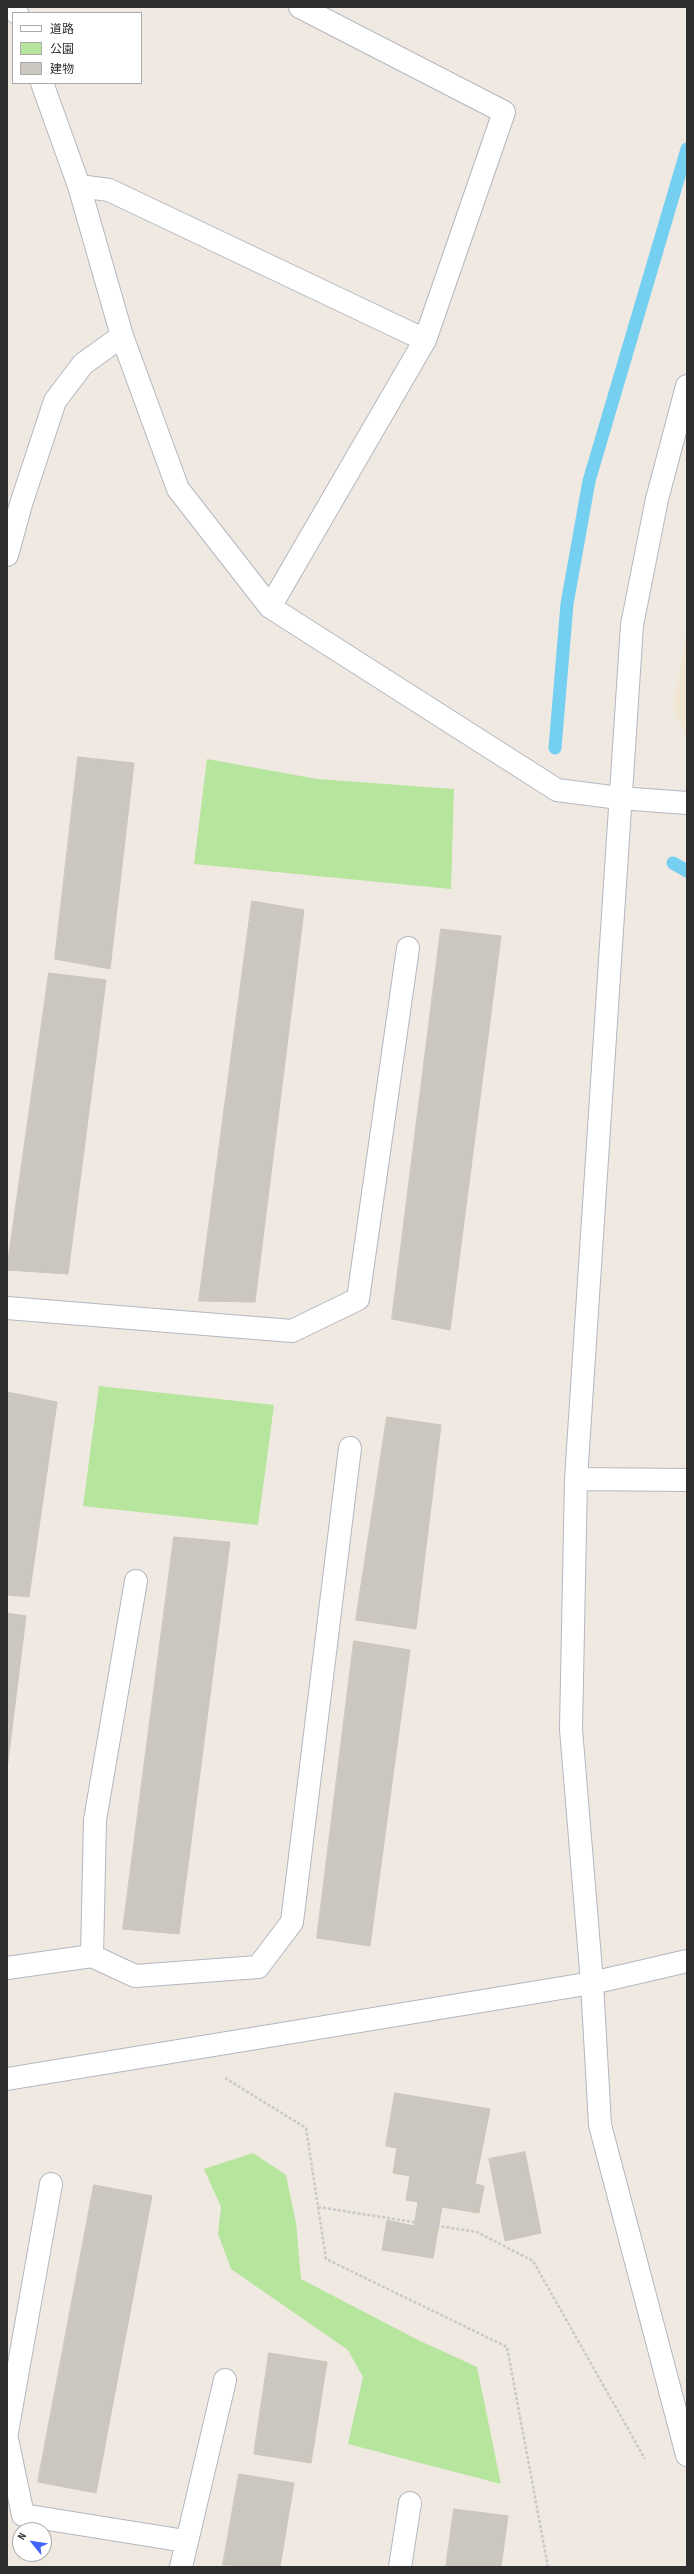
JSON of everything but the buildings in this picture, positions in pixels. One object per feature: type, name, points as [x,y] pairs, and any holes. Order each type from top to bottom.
[{"type":"street","points":[[270,607],[425,340],[504,112],[300,7]]},
{"type":"street","points":[[42,84],[79,186],[122,336],[178,489],[270,607],[557,790],[619,798],[687,803]]},
{"type":"street","points":[[79,186],[109,190],[425,340]]},
{"type":"street","points":[[7,556],[21,504],[55,401],[83,364],[122,336]]},
{"type":"street","points":[[687,386],[657,499],[632,625],[619,798],[576,1478],[571,1729],[592,1983],[600,2125],[687,2454]]},
{"type":"street","points":[[7,1308],[292,1331],[358,1299],[408,948]]},
{"type":"street","points":[[7,1968],[92,1956],[135,1976],[258,1967],[292,1922],[350,1448]]},
{"type":"street","points":[[576,1478],[687,1480]]},
{"type":"street","points":[[92,1956],[95,1820],[136,1581]]},
{"type":"street","points":[[7,2079],[592,1983],[687,1961]]},
{"type":"street","points":[[7,2432],[51,2184]]},
{"type":"street","points":[[181,2567],[185,2542],[226,2380]]},
{"type":"street","points":[[7,2439],[23,2515],[185,2542]]},
{"type":"street","points":[[400,2567],[410,2503]]},
{"type":"path","points":[[219,2075],[306,2128],[326,2259],[507,2347],[548,2567]]},
{"type":"path","points":[[318,2207],[477,2232],[533,2261],[645,2458]]},
{"type":"shaded area","points":[[687,631],[687,737],[673,708]]},
{"type":"green space","points":[[207,759],[317,779],[454,789],[451,889],[194,864]]},
{"type":"green space","points":[[99,1386],[274,1405],[258,1525],[83,1506]]},
{"type":"green space","points":[[253,2153],[286,2175],[296,2223],[301,2279],[418,2340],[477,2367],[501,2484],[348,2444],[363,2377],[348,2350],[231,2269],[218,2234],[221,2207],[204,2169]]},
{"type":"waterway","points":[[555,748],[567,604],[589,481],[687,149]]},
{"type":"waterway","points":[[673,863],[687,871]]}]
